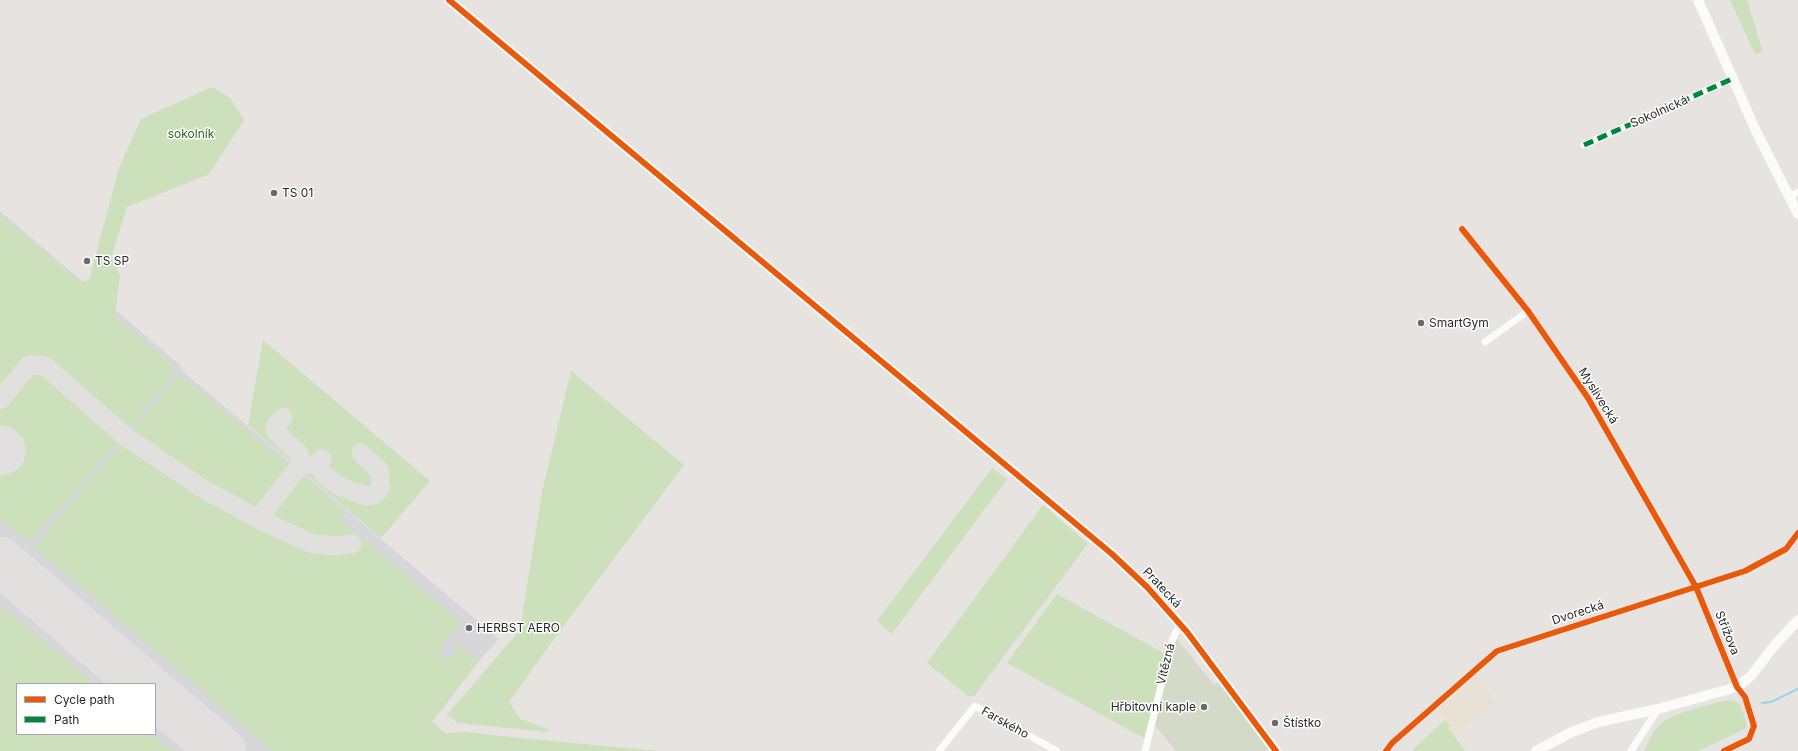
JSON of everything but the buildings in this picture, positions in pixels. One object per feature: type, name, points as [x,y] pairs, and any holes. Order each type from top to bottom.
[{"type":"main road","name":"Pratecká","points":[[449,0],[1137,576],[1182,625],[1230,687],[1276,751]]},
{"type":"main road","points":[[1698,0],[1745,106],[1793,195],[1798,214]]},
{"type":"main road","points":[[1536,751],[1572,732],[1598,722],[1658,709],[1737,687],[1751,676],[1774,646],[1798,620]]},
{"type":"street","name":"Sokolnická","points":[[1584,145],[1732,79]]},
{"type":"street","name":"Myslivecká","points":[[1462,229],[1528,311],[1588,398],[1696,587]]},
{"type":"street","points":[[1485,342],[1528,311]]},
{"type":"street","name":"Dvorecká","points":[[1386,751],[1392,742],[1497,651],[1745,571],[1786,549],[1798,533]]},
{"type":"street","name":"Střížova","points":[[1696,587],[1737,687],[1745,697],[1754,726],[1749,739],[1724,751]]},
{"type":"street","name":"Vítězná","points":[[1145,751],[1173,638],[1182,625]]},
{"type":"street","name":"Farského","points":[[939,751],[975,706],[1057,751]]},
{"type":"street","points":[[1631,751],[1658,709]]},
{"type":"shaded area","points":[[0,211],[180,365],[185,373],[499,639],[478,662],[432,722],[465,751],[0,751]]},
{"type":"shaded area","points":[[1477,676],[1498,705],[1454,736],[1448,728],[1450,726],[1437,710]]},
{"type":"green space","points":[[1730,0],[1747,0],[1763,52],[1755,54]]},
{"type":"green space","name":"sokolník","points":[[212,87],[230,98],[244,120],[209,174],[127,207],[111,258],[120,275],[115,316],[172,366],[170,378],[140,417],[29,543],[0,518],[0,215],[81,282],[89,280],[119,168],[141,119]]},
{"type":"green space","points":[[263,340],[430,481],[381,538],[248,425]]},
{"type":"green space","points":[[571,371],[684,465],[551,643],[509,702],[521,720],[549,730],[549,732],[458,723],[447,715],[520,630],[542,492]]},
{"type":"green space","points":[[177,374],[188,381],[345,512],[340,519],[461,622],[438,651],[449,660],[457,652],[452,647],[456,643],[478,662],[432,722],[465,751],[272,751],[34,547],[155,404],[172,383]]},
{"type":"green space","points":[[992,468],[1007,479],[892,634],[877,621]]},
{"type":"green space","points":[[1043,505],[1086,542],[1087,545],[974,696],[968,696],[927,663]]},
{"type":"green space","points":[[1057,594],[1167,655],[1152,716],[1144,738],[1007,663]]},
{"type":"green space","points":[[1,607],[20,621],[93,683],[16,683],[16,735],[153,735],[172,751],[0,751]]},
{"type":"green space","points":[[1177,639],[1214,685],[1219,681],[1269,751],[1176,751],[1154,724],[1174,641]]},
{"type":"green space","points":[[1731,700],[1740,704],[1746,722],[1746,728],[1698,751],[1644,751],[1654,731],[1664,721],[1675,715],[1718,702]]},
{"type":"green space","points":[[1445,720],[1450,726],[1448,728],[1465,751],[1414,751],[1413,749]]},
{"type":"green space","points":[[466,732],[659,751],[466,751],[445,733]]},
{"type":"waterway","points":[[1762,703],[1771,702],[1798,689]]},
{"type":"taxiway","points":[[0,400],[29,365],[45,366],[125,436],[200,487],[258,519],[310,543],[336,546],[352,544]]},
{"type":"taxiway","points":[[258,519],[301,464],[299,454],[276,432],[275,427],[283,417]]},
{"type":"taxiway","points":[[323,474],[339,486],[365,496],[374,495],[381,487],[379,470],[361,453]]},
{"type":"taxiway","points":[[312,465],[318,464],[322,459]]},
{"type":"taxiway","points":[[0,581],[12,581],[28,587],[74,626]]},
{"type":"runway","points":[[0,561],[142,683]]},
{"type":"runway","points":[[156,695],[222,751]]},
{"type":"marked path","points":[[1584,145],[1732,79]]},
{"type":"cycle path","points":[[449,0],[1112,554],[1147,587],[1187,632],[1276,751]]},
{"type":"cycle path","points":[[1462,229],[1528,311],[1588,398],[1696,587],[1737,687],[1745,697],[1754,726],[1749,739],[1724,751]]},
{"type":"cycle path","points":[[1386,751],[1392,743],[1497,651],[1745,571],[1786,549],[1798,533]]},
{"type":"place","name":"TS 01","points":[[274,193]]},
{"type":"place","name":"TS SP","points":[[87,261]]},
{"type":"place","name":"SmartGym","points":[[1421,323]]},
{"type":"place","name":"HERBST AERO","points":[[469,628]]},
{"type":"place","name":"Hřbitovní kaple","points":[[1204,707]]},
{"type":"place","name":"Štístko","points":[[1275,723]]}]
